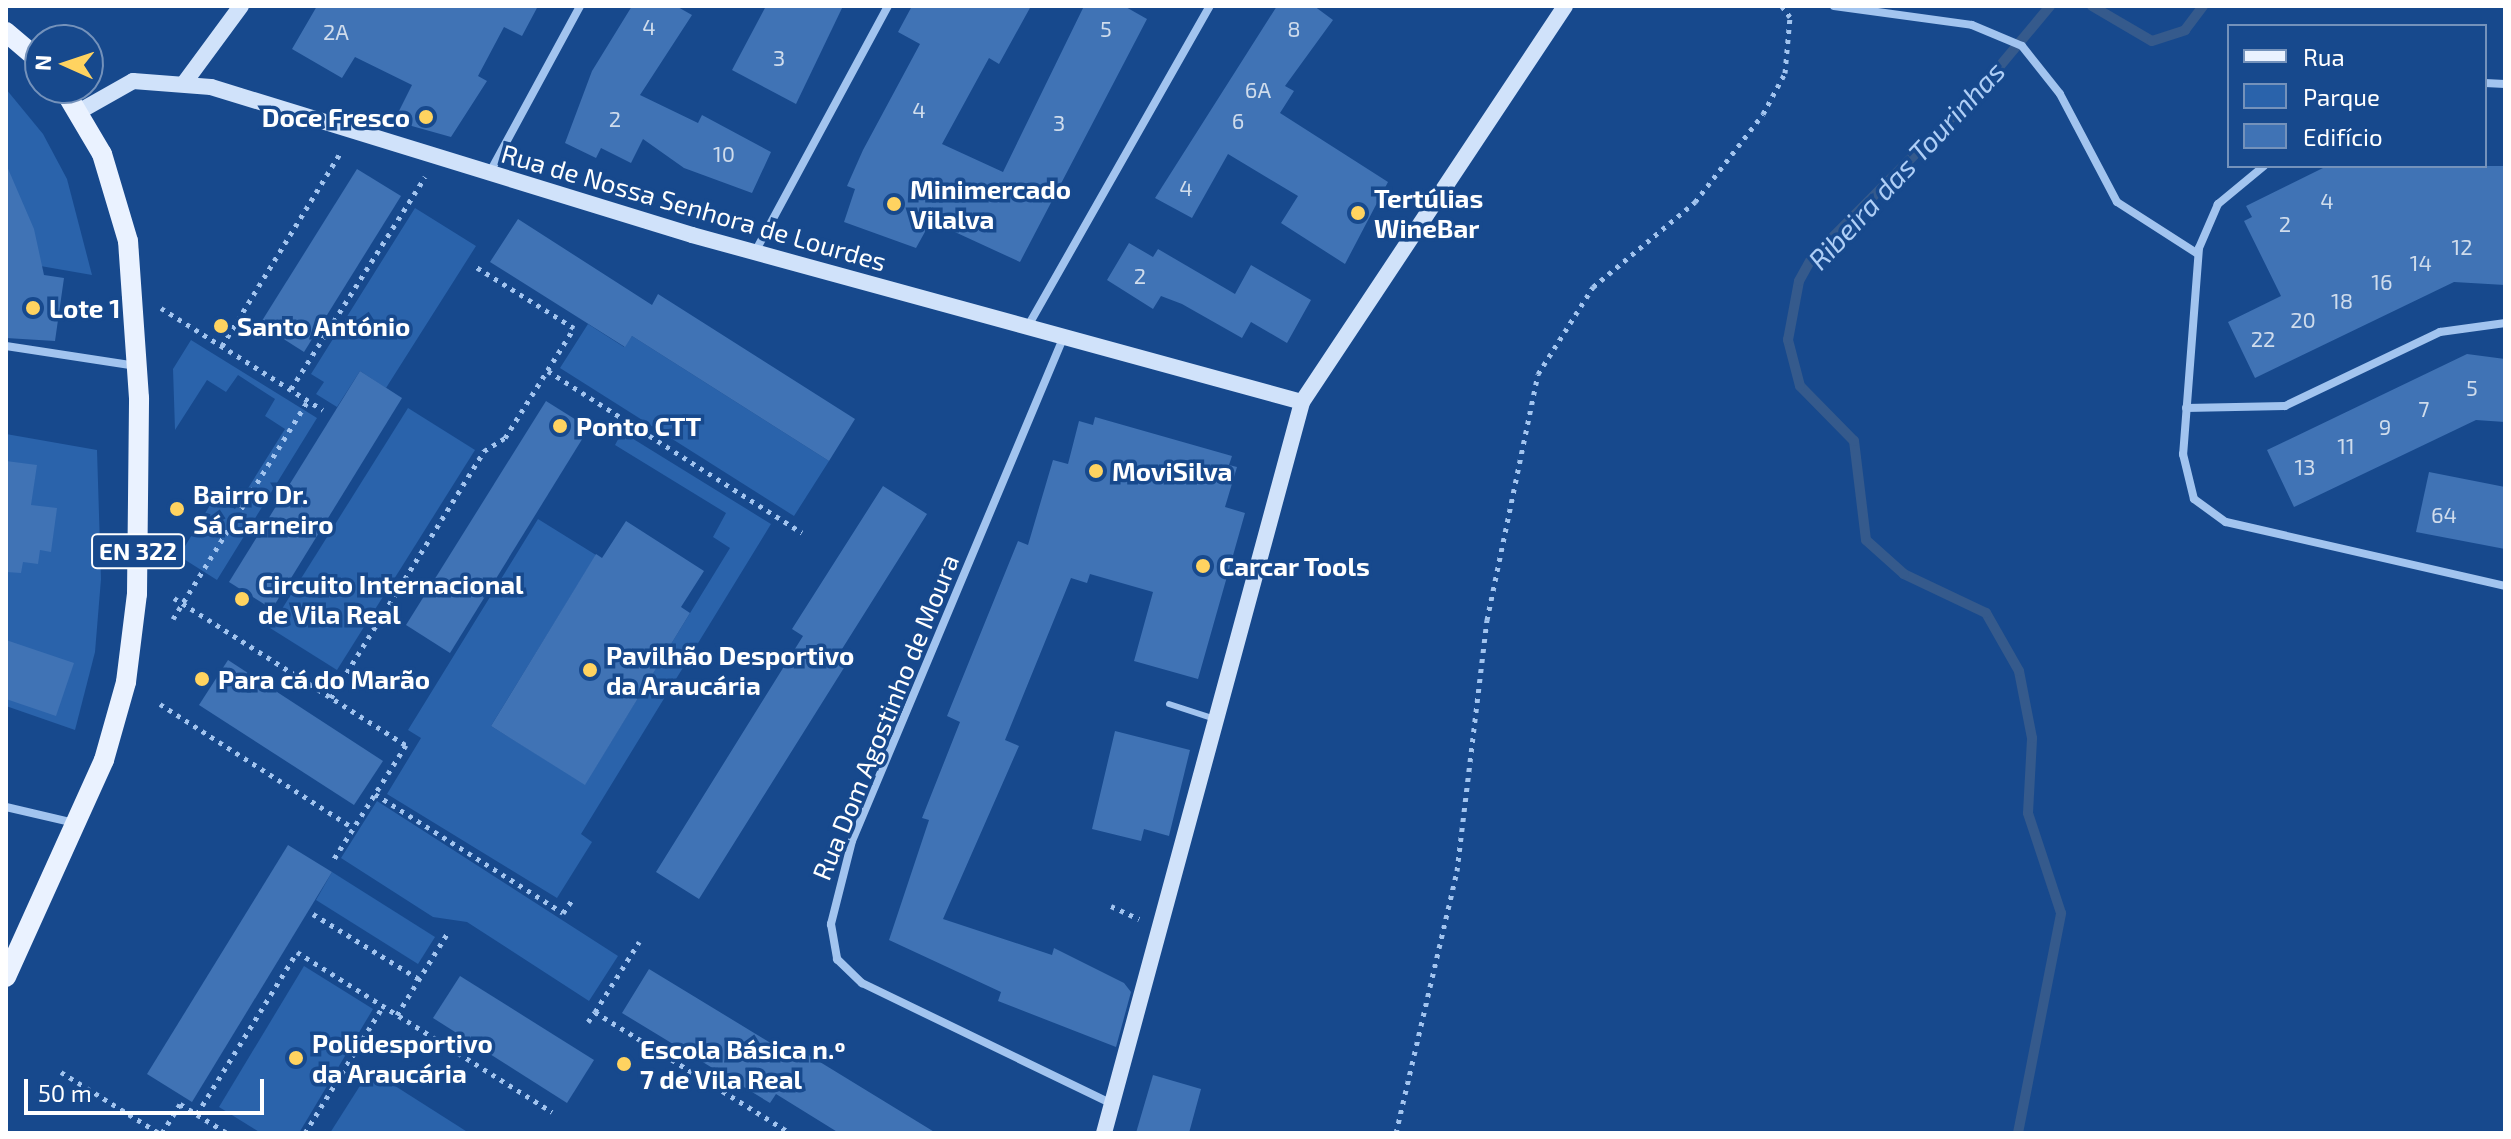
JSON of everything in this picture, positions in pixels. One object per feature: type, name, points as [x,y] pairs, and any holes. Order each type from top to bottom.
[{"type":"main road","points":[[6,32],[24,47]]},
{"type":"main road","name":"EN 322","points":[[6,977],[108,749],[130,663],[139,536],[137,366],[123,219],[75,104]]},
{"type":"street","points":[[185,82],[241,6]]},
{"type":"street","points":[[490,172],[580,6]]},
{"type":"street","points":[[754,253],[888,6]]},
{"type":"street","points":[[1028,326],[1210,6]]},
{"type":"street","points":[[1104,1133],[1115,1106],[1302,402],[1565,6]]},
{"type":"street","points":[[1834,6],[1972,25],[2022,46],[2052,81],[2117,202],[2198,254]]},
{"type":"street","name":"Rua de Nossa Senhora de Lourdes","points":[[80,111],[133,81],[185,82],[754,253],[1302,402]]},
{"type":"street","points":[[2262,168],[2218,204],[2198,254],[2183,470],[2194,499],[2214,517],[2505,586]]},
{"type":"street","points":[[2186,408],[2285,406],[2440,332],[2505,323]]},
{"type":"street","name":"Rua Dom Agostinho de Moura","points":[[1064,336],[852,841],[831,924],[837,959],[862,983],[1115,1106]]},
{"type":"street","points":[[6,346],[137,366]]},
{"type":"street","points":[[6,807],[75,823]]},
{"type":"lane","points":[[1169,704],[1216,719]]},
{"type":"path","points":[[1396,1133],[1457,871],[1487,620],[1538,374],[1593,287],[1695,202],[1763,114],[1785,73],[1790,17],[1782,6]]},
{"type":"path","points":[[222,346],[342,152]]},
{"type":"path","points":[[291,389],[425,176]]},
{"type":"path","points":[[331,698],[484,451],[505,438],[574,328],[476,267]]},
{"type":"path","points":[[161,308],[323,410]]},
{"type":"path","points":[[548,371],[802,533]]},
{"type":"path","points":[[173,619],[308,400]]},
{"type":"path","points":[[174,598],[406,745],[332,862]]},
{"type":"path","points":[[160,704],[353,828]]},
{"type":"path","points":[[375,794],[563,913],[572,900]]},
{"type":"path","points":[[1111,906],[1136,917]]},
{"type":"path","points":[[313,914],[419,979]]},
{"type":"path","points":[[397,1015],[447,934]]},
{"type":"path","points":[[588,1022],[639,942]]},
{"type":"path","points":[[197,1114],[297,952],[552,1112]]},
{"type":"path","points":[[305,1133],[383,1006]]},
{"type":"path","points":[[595,1012],[790,1133]]},
{"type":"path","points":[[61,1072],[161,1133],[180,1104],[227,1133]]},
{"type":"green space","points":[[6,89],[43,134],[67,179],[92,275],[6,260]]},
{"type":"green space","points":[[415,208],[476,246],[386,388],[360,371],[337,407],[316,394],[324,382],[311,374]]},
{"type":"green space","points":[[588,324],[624,347],[632,336],[829,461],[794,516],[560,368]]},
{"type":"green space","points":[[191,340],[317,418],[217,580],[179,556],[215,497],[235,509],[285,429],[265,416],[275,399],[238,375],[226,392],[207,380],[175,430],[173,369]]},
{"type":"green space","points":[[408,408],[475,450],[337,670],[270,628]]},
{"type":"green space","points":[[622,432],[771,524],[581,834],[592,842],[557,898],[387,794],[421,738],[408,730],[538,519],[596,555],[491,726],[585,784],[730,548],[713,537],[726,513],[615,445]]},
{"type":"green space","points":[[6,434],[97,450],[101,579],[95,652],[75,730],[6,706]]},
{"type":"green space","points":[[377,801],[618,956],[589,1001],[467,922],[433,917],[341,858]]},
{"type":"green space","points":[[332,872],[435,937],[418,964],[316,900]]},
{"type":"green space","name":"Polidesportivo da Araucária","points":[[304,966],[373,1009],[299,1133],[261,1133],[219,1107]]},
{"type":"green space","points":[[370,1070],[469,1133],[330,1133]]},
{"type":"building","points":[[317,6],[538,6],[522,36],[504,27],[478,76],[487,81],[451,137],[394,121],[412,85],[355,57],[342,78],[292,49]]},
{"type":"building","points":[[632,6],[676,6],[692,15],[640,95],[698,123],[702,115],[771,152],[752,193],[684,168],[643,139],[631,163],[601,148],[596,158],[565,143],[592,71]]},
{"type":"building","points":[[766,6],[843,6],[796,104],[732,70]]},
{"type":"building","points":[[912,6],[1031,6],[999,64],[989,58],[942,144],[1003,172],[1084,6],[1124,6],[1147,19],[1020,262],[931,221],[916,248],[844,222],[855,189],[847,186],[920,44],[898,32]]},
{"type":"building","points":[[1277,6],[1314,6],[1333,20],[1285,86],[1294,91],[1280,113],[1388,182],[1345,264],[1281,223],[1298,196],[1228,154],[1192,218],[1155,198]]},
{"type":"building","name":"Lote 1","points":[[6,164],[34,229],[44,275],[64,278],[55,341],[6,338]]},
{"type":"building","points":[[2505,166],[2505,285],[2454,282],[2255,378],[2228,322],[2281,296],[2244,221],[2252,217],[2246,206],[2323,168]]},
{"type":"building","points":[[357,169],[401,196],[304,352],[260,324]]},
{"type":"building","points":[[518,219],[652,305],[658,294],[855,419],[829,461],[632,336],[625,347],[490,262]]},
{"type":"building","points":[[1129,243],[1153,257],[1158,249],[1235,294],[1251,265],[1311,300],[1287,343],[1251,322],[1242,338],[1182,304],[1161,296],[1153,309],[1107,280]]},
{"type":"building","points":[[2467,354],[2505,359],[2505,422],[2476,420],[2294,507],[2267,450]]},
{"type":"building","points":[[360,371],[402,398],[272,609],[229,582]]},
{"type":"building","points":[[546,401],[589,428],[450,653],[406,625]]},
{"type":"building","points":[[1095,417],[1232,456],[1229,465],[1237,467],[1225,507],[1245,513],[1198,679],[1134,661],[1153,592],[1090,574],[1087,583],[1071,578],[1005,740],[1019,746],[943,919],[1052,955],[1054,948],[1124,983],[1131,992],[1116,1047],[998,1001],[1001,992],[889,940],[929,820],[922,818],[960,722],[947,716],[1018,541],[1028,545],[1053,460],[1068,464],[1079,421],[1093,425]]},
{"type":"building","points":[[6,461],[37,465],[31,505],[57,508],[51,552],[40,550],[38,564],[23,562],[21,573],[6,572]]},
{"type":"building","points":[[2429,472],[2505,487],[2505,549],[2416,532]]},
{"type":"building","points":[[883,486],[927,514],[837,657],[847,663],[699,899],[656,872],[803,636],[792,629]]},
{"type":"building","name":"Pavilhão Desportivo da Araucária","points":[[626,521],[704,571],[681,607],[690,613],[585,785],[491,726],[596,554],[602,558]]},
{"type":"building","points":[[6,640],[74,663],[56,716],[6,699]]},
{"type":"building","points":[[228,660],[383,761],[354,805],[199,705]]},
{"type":"building","points":[[1115,731],[1190,750],[1169,836],[1144,829],[1141,841],[1092,829]]},
{"type":"building","points":[[288,845],[332,872],[192,1102],[147,1074]]},
{"type":"building","points":[[649,969],[797,1059],[802,1051],[936,1133],[839,1133],[776,1094],[770,1103],[622,1013]]},
{"type":"building","points":[[460,976],[594,1060],[567,1103],[433,1018]]},
{"type":"building","points":[[1153,1075],[1201,1089],[1189,1133],[1136,1133]]},
{"type":"waterway","name":"Ribeira das Tourinhas","points":[[2018,1133],[2061,913],[2028,813],[2032,738],[2019,671],[1986,613],[1904,574],[1866,540],[1854,441],[1800,386],[1788,340],[1799,281],[1812,258],[1984,85],[2050,6]]},
{"type":"waterway","name":"Ribeira das Tourinhas","points":[[2092,6],[2152,41],[2185,30],[2203,6]]},
{"type":"place","name":"Doce Fresco","points":[[426,117]]},
{"type":"place","name":"Minimercado Vilalva","points":[[894,204]]},
{"type":"place","name":"Tertúlias WineBar","points":[[1358,213]]},
{"type":"place","name":"Lote 1","points":[[33,308]]},
{"type":"place","name":"Santo António","points":[[221,326]]},
{"type":"place","name":"Ponto CTT","points":[[560,426]]},
{"type":"place","name":"MoviSilva","points":[[1096,471]]},
{"type":"place","name":"Bairro Dr. Sá Carneiro","points":[[177,509]]},
{"type":"place","name":"Carcar Tools","points":[[1203,566]]},
{"type":"place","name":"Circuito Internacional de Vila Real","points":[[242,599]]},
{"type":"place","name":"Pavilhão Desportivo da Araucária","points":[[590,670]]},
{"type":"place","name":"Para cá do Marão","points":[[202,679]]},
{"type":"place","name":"Polidesportivo da Araucária","points":[[296,1058]]},
{"type":"place","name":"Escola Básica n.º 7 de Vila Real","points":[[624,1064]]}]
